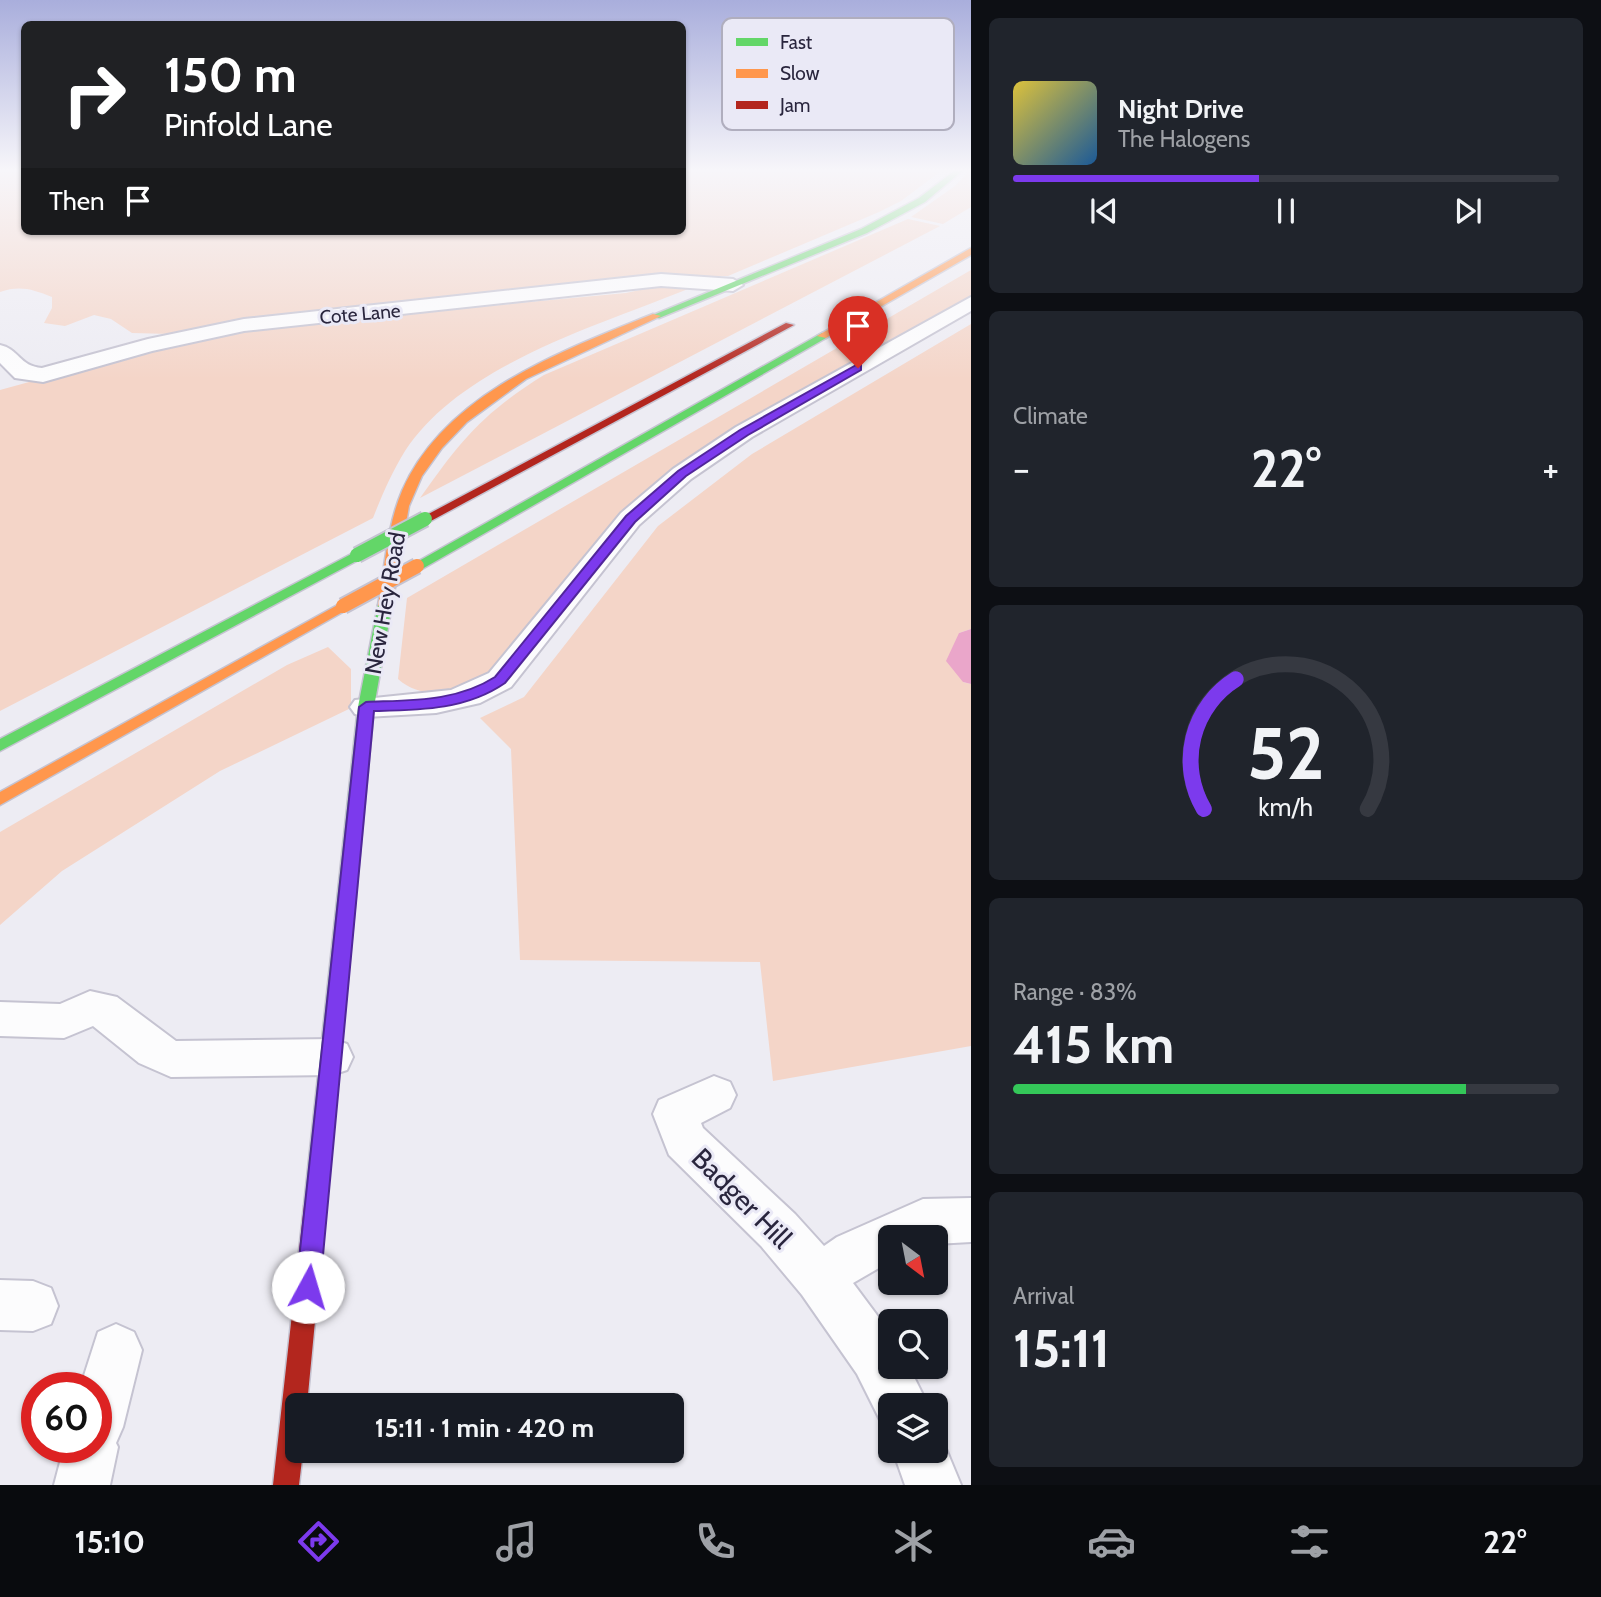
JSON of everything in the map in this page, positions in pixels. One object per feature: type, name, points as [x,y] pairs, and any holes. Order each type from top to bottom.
[{"type":"main road","name":"New Hey Road","points":[[286,1485],[366,707],[402,508],[416,477],[444,439],[485,400],[549,362],[838,240]]},
{"type":"main road","points":[[0,799],[971,251]]},
{"type":"main road","points":[[0,746],[806,316]]},
{"type":"street","name":"Cote Lane","points":[[0,351],[23,373],[43,375],[148,345],[255,324],[661,280],[733,285]]},
{"type":"street","points":[[366,707],[444,702],[483,692],[500,680],[630,519],[682,474],[744,432],[971,303]]},
{"type":"street","points":[[0,1019],[64,1021],[90,1008],[102,1009],[154,1050],[171,1059],[331,1057]]},
{"type":"street","name":"Badger Hill","points":[[714,1096],[675,1114],[685,1142],[778,1230],[819,1278],[875,1356],[895,1393]]},
{"type":"street","points":[[819,1278],[854,1254],[923,1222],[971,1220]]},
{"type":"street","points":[[110,1372],[116,1350]]},
{"type":"street","points":[[82,1485],[87,1463]]},
{"type":"street","points":[[925,1463],[933,1485]]},
{"type":"shaded area","points":[[0,240],[812,240],[728,276],[664,276],[312,315],[306,312],[170,334],[132,333],[111,319],[94,315],[65,326],[44,323],[52,308],[52,297],[26,289],[0,292]]},
{"type":"shaded area","points":[[858,240],[913,240],[420,498],[474,429],[505,402],[544,375]]},
{"type":"shaded area","points":[[971,270],[971,298],[689,459],[479,683],[438,693],[417,690],[398,679],[407,598]]},
{"type":"shaded area","points":[[658,286],[688,289],[533,352],[460,395],[430,421],[405,451],[373,518],[0,711],[0,390],[160,346],[275,326],[626,293]]},
{"type":"shaded area","points":[[971,324],[971,629],[959,633],[963,682],[971,684],[971,1046],[773,1081],[760,962],[520,960],[511,749],[480,718],[524,697],[658,526],[752,454]]},
{"type":"shaded area","points":[[971,629],[971,684],[963,682],[946,661],[959,633]]},
{"type":"shaded area","points":[[328,647],[351,669],[351,708],[220,771],[62,871],[0,925],[0,832],[287,665]]},
{"type":"traffic: fast","points":[[656,316],[841,240]]},
{"type":"traffic: fast","points":[[417,566],[822,336]]},
{"type":"traffic: fast","points":[[357,555],[425,519]]},
{"type":"traffic: fast","points":[[0,746],[357,555]]},
{"type":"traffic: fast","points":[[315,1206],[366,707],[385,605]]},
{"type":"traffic: slow","points":[[822,336],[971,251]]},
{"type":"traffic: slow","points":[[385,605],[403,506],[416,476],[438,446],[463,420],[522,377],[588,344],[656,316]]},
{"type":"traffic: slow","points":[[343,606],[417,566]]},
{"type":"traffic: slow","points":[[0,799],[343,606]]},
{"type":"traffic: jam","points":[[425,519],[789,325]]},
{"type":"traffic: jam","points":[[286,1485],[315,1206]]},
{"type":"route","points":[[308,1287],[366,707],[423,705],[483,692],[500,680],[630,519],[682,474],[744,432],[858,368]]}]
